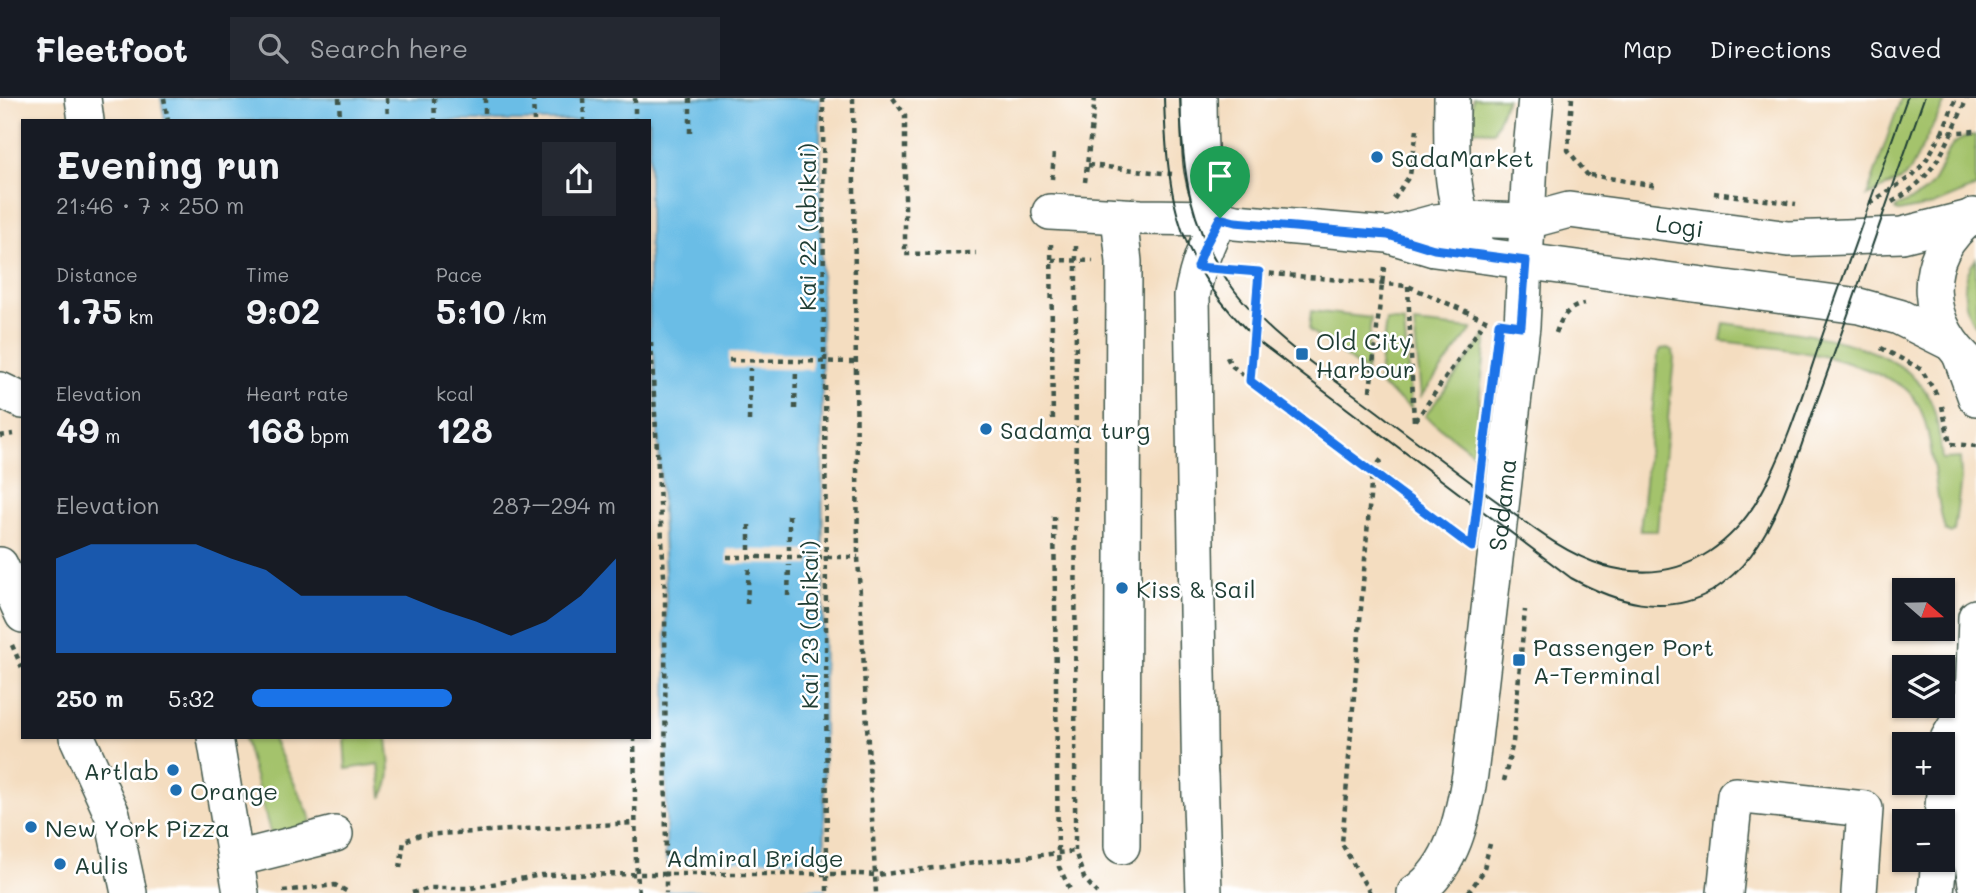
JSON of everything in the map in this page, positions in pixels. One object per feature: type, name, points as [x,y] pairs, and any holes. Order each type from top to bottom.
[{"type":"street","points":[[83,98],[86,119]]},
{"type":"street","points":[[1199,98],[1200,167],[1206,192],[1220,218],[1197,267],[1192,296],[1191,452],[1204,893]]},
{"type":"street","points":[[1452,98],[1452,153],[1462,219],[1470,233],[1509,258]]},
{"type":"street","name":"Sadama","points":[[1415,893],[1427,884],[1450,852],[1465,808],[1521,326],[1509,258],[1528,221],[1536,98]]},
{"type":"street","points":[[1531,154],[1542,183],[1569,210]]},
{"type":"street","name":"Logi","points":[[1388,235],[1436,222],[1462,219],[1528,221],[1569,210],[1788,239],[1902,235],[1973,216]]},
{"type":"street","name":"Logi","points":[[1064,213],[1220,218],[1235,222],[1388,235],[1434,249],[1859,306],[1899,317],[1961,355]]},
{"type":"street","points":[[1119,216],[1124,262],[1122,846]]},
{"type":"street","points":[[1973,216],[1953,234],[1941,253],[1934,275],[1933,298],[1938,320],[1961,355],[1976,398]]},
{"type":"street","points":[[1192,327],[1200,796]]},
{"type":"street","points":[[0,390],[21,400]]},
{"type":"street","points":[[0,565],[21,611]]},
{"type":"street","points":[[1976,617],[1968,833],[1976,884]]},
{"type":"street","points":[[1943,809],[1948,739],[1973,694]]},
{"type":"street","points":[[78,739],[111,814],[129,893]]},
{"type":"street","points":[[215,739],[241,893]]},
{"type":"street","points":[[1724,893],[1735,795],[1865,809],[1859,893]]},
{"type":"street","points":[[236,859],[335,834]]},
{"type":"street","points":[[1936,893],[1938,872]]},
{"type":"path","points":[[164,98],[168,119]]},
{"type":"path","points":[[339,98],[340,119]]},
{"type":"path","points":[[387,98],[388,119]]},
{"type":"path","points":[[434,98],[435,119]]},
{"type":"path","points":[[485,98],[485,119]]},
{"type":"path","points":[[533,98],[534,119]]},
{"type":"path","points":[[583,98],[584,119]]},
{"type":"path","points":[[635,98],[635,119]]},
{"type":"path","points":[[690,98],[690,133]]},
{"type":"path","name":"Kai 22 (abikai)","points":[[822,98],[824,358]]},
{"type":"path","points":[[853,98],[858,557],[876,893]]},
{"type":"path","points":[[894,98],[905,116],[905,254],[976,253]]},
{"type":"path","points":[[1095,98],[1088,165],[1064,213],[1075,851],[1084,878],[1097,893]]},
{"type":"path","points":[[1942,133],[1956,98]]},
{"type":"path","points":[[1967,98],[1953,132],[1976,131]]},
{"type":"path","points":[[1370,391],[1392,205],[1395,194],[1410,175],[1418,121]]},
{"type":"path","points":[[1531,154],[1568,150]]},
{"type":"path","points":[[1414,155],[1452,153]]},
{"type":"path","points":[[1590,175],[1665,187]]},
{"type":"path","points":[[1705,192],[1799,204]]},
{"type":"path","points":[[1052,260],[1053,424]]},
{"type":"path","points":[[1197,267],[1408,286],[1485,320],[1557,330],[1563,317],[1574,306]]},
{"type":"path","points":[[1259,272],[1250,381],[1472,547]]},
{"type":"path","points":[[1408,286],[1414,423],[1485,320]]},
{"type":"path","points":[[1878,346],[1921,369],[1941,400],[1950,444],[1976,446]]},
{"type":"path","points":[[729,360],[824,358],[855,362]]},
{"type":"path","name":"Kai 23 (abikai)","points":[[824,358],[827,893]]},
{"type":"path","points":[[651,359],[665,594],[666,893]]},
{"type":"path","points":[[749,421],[750,368]]},
{"type":"path","points":[[795,409],[796,369]]},
{"type":"path","points":[[0,436],[21,434]]},
{"type":"path","points":[[1370,893],[1342,844],[1372,472],[1384,456]]},
{"type":"path","points":[[789,510],[789,550]]},
{"type":"path","points":[[1054,516],[1058,853],[1059,867],[1072,893]]},
{"type":"path","points":[[749,520],[749,550]]},
{"type":"path","points":[[727,557],[858,557]]},
{"type":"path","points":[[747,604],[749,565]]},
{"type":"path","points":[[788,596],[789,565]]},
{"type":"path","points":[[634,739],[636,874],[639,893]]},
{"type":"path","points":[[400,869],[404,841],[420,835],[635,823]]},
{"type":"path","name":"Admiral Bridge","points":[[412,893],[430,888],[471,888],[541,875],[876,875],[1075,851]]},
{"type":"path","points":[[283,891],[335,885],[350,893]]},
{"type":"green space","points":[[1473,98],[1507,98],[1494,131],[1470,130]]},
{"type":"green space","points":[[1901,98],[1947,98],[1904,178],[1867,196]]},
{"type":"green space","points":[[1976,135],[1976,187],[1933,205],[1899,212],[1895,209],[1928,189],[1956,142]]},
{"type":"green space","points":[[1976,259],[1976,327],[1968,311],[1965,284]]},
{"type":"green space","points":[[1311,311],[1371,318],[1366,372],[1309,330]]},
{"type":"green space","points":[[1386,320],[1404,322],[1411,408],[1378,383]]},
{"type":"green space","points":[[1414,323],[1472,329],[1421,396]]},
{"type":"green space","points":[[1724,323],[1834,340],[1888,359],[1910,373],[1926,392],[1933,408],[1942,459],[1960,458],[1961,479],[1954,531],[1951,533],[1945,530],[1926,425],[1917,403],[1906,389],[1889,379],[1843,361],[1803,352],[1721,341]]},
{"type":"green space","points":[[1487,334],[1473,453],[1425,416]]},
{"type":"green space","points":[[1668,348],[1673,351],[1674,358],[1657,531],[1640,531],[1658,355],[1661,349]]},
{"type":"green space","points":[[245,739],[273,739],[311,820],[308,824],[271,835]]},
{"type":"green space","points":[[344,739],[387,739],[390,776],[382,796],[379,764],[346,769]]},
{"type":"water","points":[[161,98],[820,98],[825,893],[666,893],[666,594],[654,353],[651,351],[651,119],[165,119]]},
{"type":"pier","points":[[729,352],[812,354],[812,370],[729,368]]},
{"type":"pier","points":[[727,549],[810,551],[810,565],[727,564]]},
{"type":"pier","points":[[828,859],[828,888],[662,890],[662,862]]},
{"type":"tram line","points":[[1164,98],[1169,170],[1174,202],[1183,232],[1211,287],[1259,342],[1571,578],[1623,600],[1658,605],[1676,604],[1712,591],[1747,560],[1771,522],[1795,465],[1924,98]]},
{"type":"tram line","points":[[1180,98],[1186,176],[1198,223],[1220,268],[1250,309],[1307,360],[1547,538],[1590,561],[1618,569],[1645,572],[1672,568],[1709,552],[1733,532],[1758,499],[1789,432],[1907,98]]},
{"type":"place","name":"SadaMarket","points":[[1377,157]]},
{"type":"place","name":"Old City Harbour","points":[[1302,354]]},
{"type":"place","name":"Sadama turg","points":[[986,429]]},
{"type":"place","name":"Kiss & Sail","points":[[1122,588]]},
{"type":"place","name":"Passenger Port A-Terminal","points":[[1519,660]]},
{"type":"place","name":"Artlab","points":[[173,770]]},
{"type":"place","name":"Orange","points":[[176,790]]},
{"type":"place","name":"New York Pizza","points":[[31,827]]},
{"type":"place","name":"Aulis","points":[[60,864]]},
{"type":"route","points":[[1220,218],[1235,222],[1388,235],[1434,249],[1526,261],[1521,326],[1499,323],[1472,547],[1250,381],[1259,272],[1197,267],[1220,218]]}]
